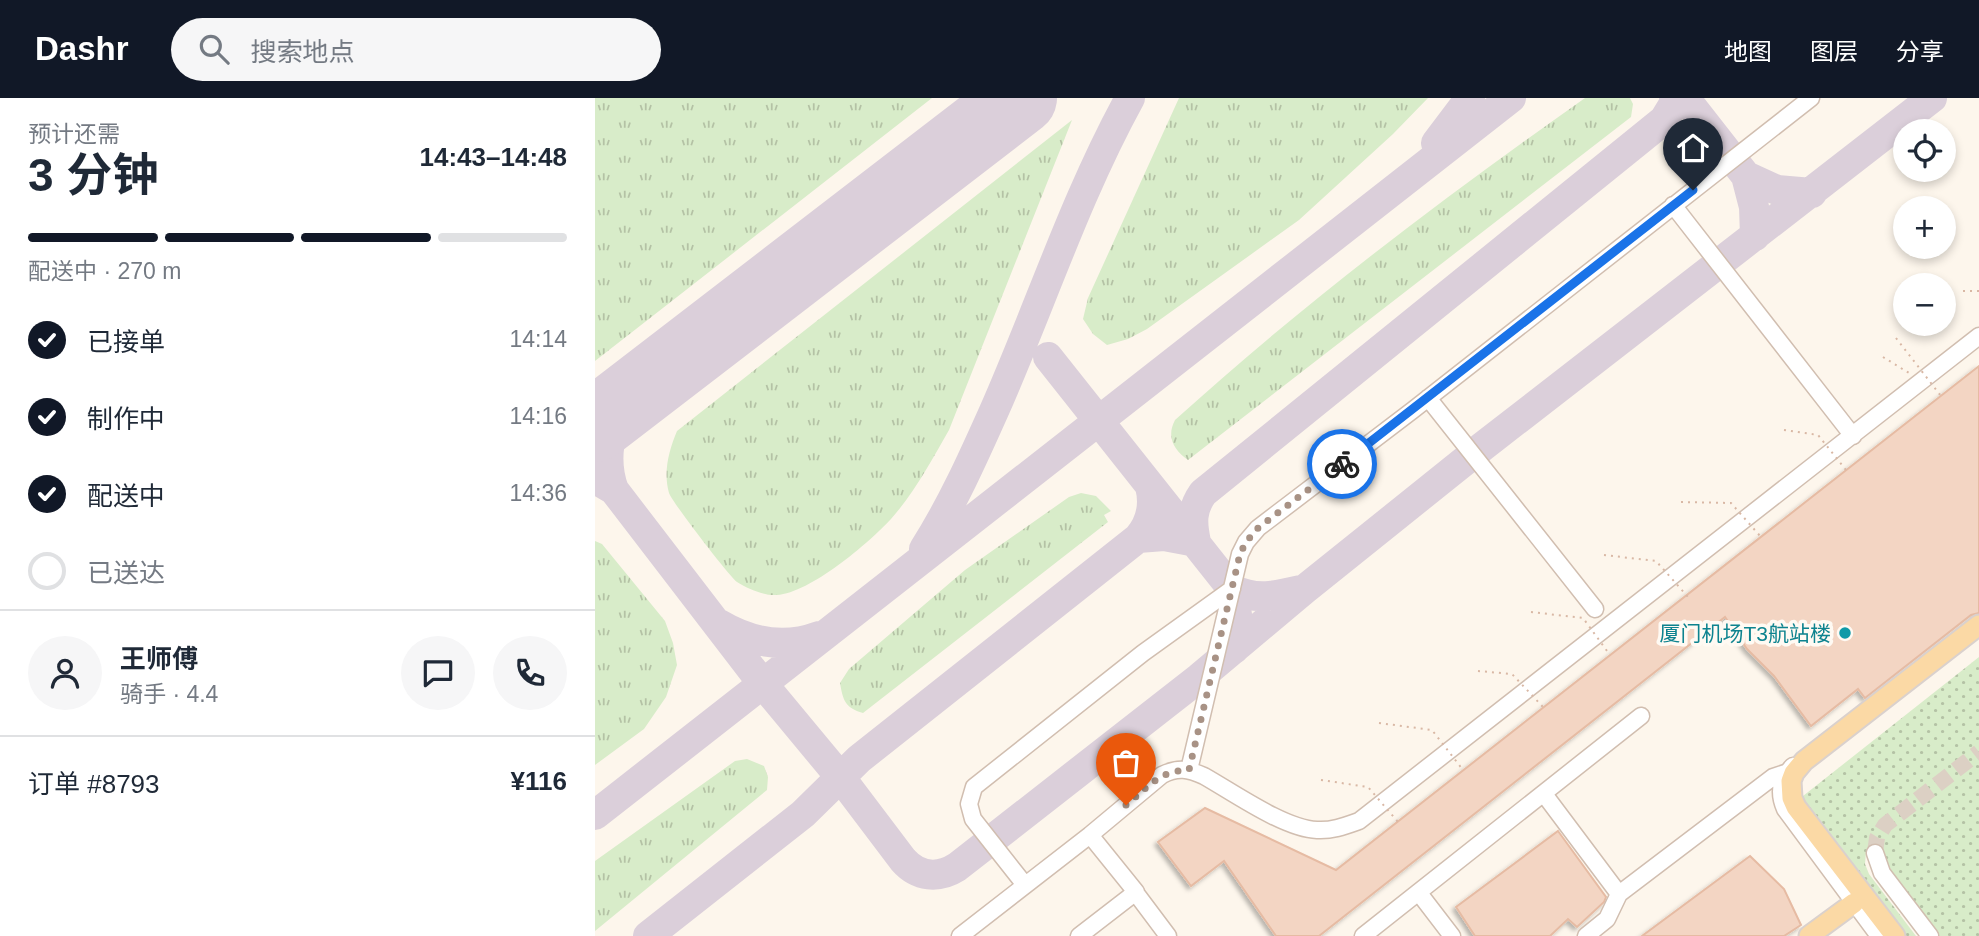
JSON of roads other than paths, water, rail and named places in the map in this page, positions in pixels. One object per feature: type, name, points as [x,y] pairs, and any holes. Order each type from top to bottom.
[{"type":"main road","points":[[1887,933],[1808,825],[1792,798],[1791,781],[1804,761],[1979,625]]},
{"type":"main road","points":[[1809,936],[1854,903]]},
{"type":"lane","points":[[1189,770],[1240,554],[1258,528],[1811,98]]},
{"type":"lane","points":[[1673,205],[1853,436]]},
{"type":"lane","points":[[960,936],[1162,775],[1173,770],[1189,770],[1296,827],[1318,830],[1339,828],[1359,821],[1979,336]]},
{"type":"lane","points":[[1428,398],[1595,609]]},
{"type":"lane","points":[[1025,886],[974,819],[969,803],[974,787],[1143,653],[1232,589]]},
{"type":"lane","points":[[1887,933],[1854,903],[1785,809],[1780,793],[1783,778],[1798,761],[1979,619]]},
{"type":"lane","points":[[1363,936],[1641,716]]},
{"type":"lane","points":[[1586,936],[1607,919],[1619,894],[1773,777],[1788,772]]},
{"type":"lane","points":[[1544,794],[1619,894]]},
{"type":"lane","points":[[1090,835],[1168,936]]},
{"type":"lane","points":[[1875,853],[1882,873],[1930,936]]},
{"type":"lane","points":[[1079,936],[1135,892]]},
{"type":"lane","points":[[1419,893],[1453,936]]},
{"type":"tunnel","points":[[1875,853],[1877,838],[1885,825],[1979,752]]},
{"type":"place","name":"厦门机场T3航站楼","points":[[1845,633]]}]
